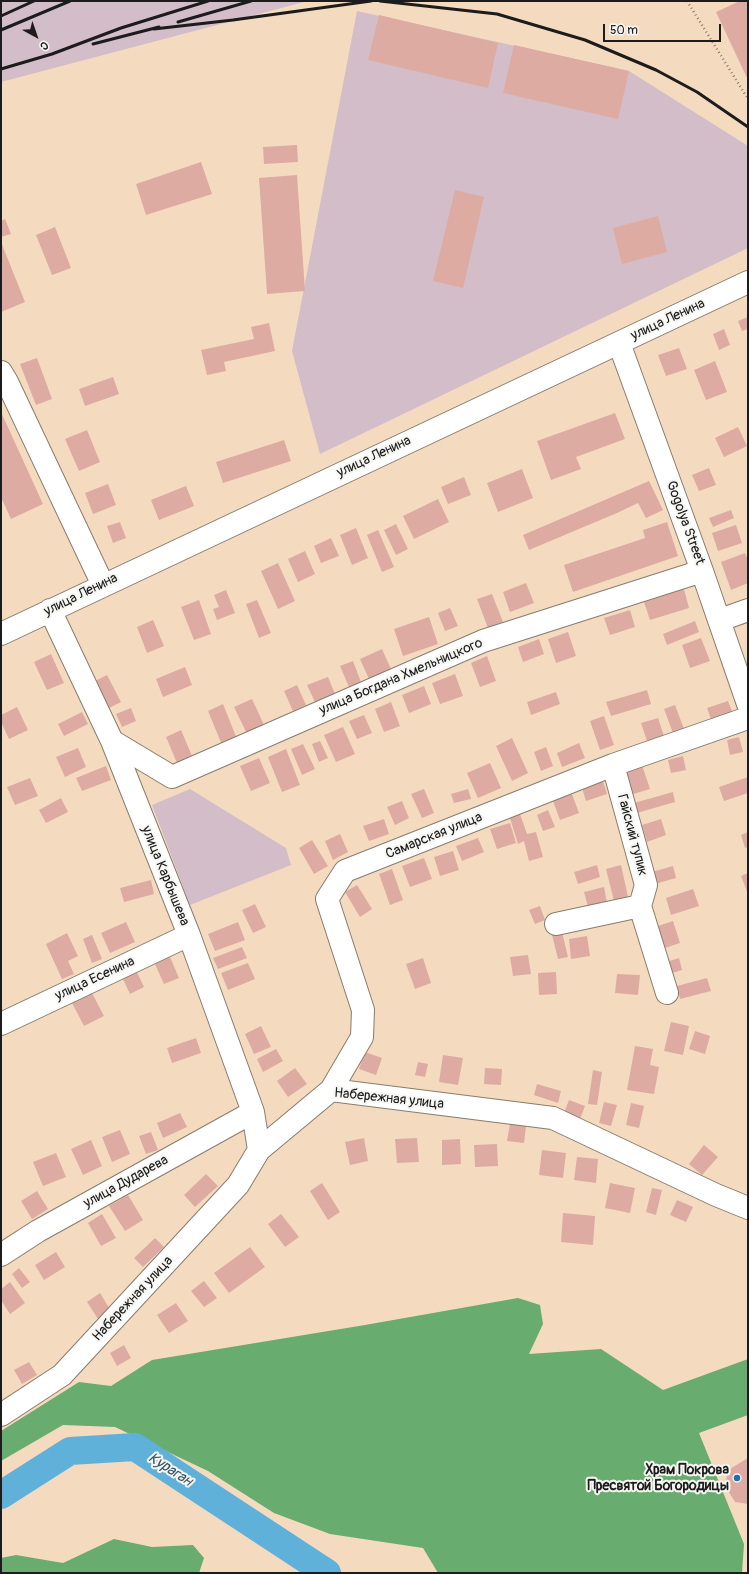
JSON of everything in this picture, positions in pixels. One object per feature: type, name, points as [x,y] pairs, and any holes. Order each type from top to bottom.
[{"type":"street","name":"улица Ленина","points":[[1,634],[748,282]]},
{"type":"street","name":"Gogolya Street","points":[[619,343],[720,620],[748,704]]},
{"type":"street","points":[[1,372],[103,585]]},
{"type":"street","name":"улица Богдана Хмельницкого","points":[[112,741],[172,777],[482,641],[702,571]]},
{"type":"street","name":"улица Карбышева","points":[[50,610],[112,741],[189,935],[252,1112],[259,1150]]},
{"type":"street","points":[[720,620],[748,610]]},
{"type":"street","name":"Самарская улица","points":[[331,1090],[362,1036],[363,1010],[327,899],[345,871],[613,765],[748,718]]},
{"type":"street","name":"Гайский тупик","points":[[613,765],[646,885],[640,906]]},
{"type":"street","points":[[556,924],[640,906],[667,993]]},
{"type":"street","name":"улица Есенина","points":[[1,1024],[189,935]]},
{"type":"street","name":"Набережная улица","points":[[1,1415],[62,1375],[238,1185],[259,1150],[331,1090],[553,1118],[716,1196],[748,1208]]},
{"type":"street","name":"улица Дударева","points":[[1,1255],[38,1231],[252,1112]]},
{"type":"path","points":[[687,1],[748,99]]},
{"type":"shaded area","points":[[1,1],[308,1],[1,82]]},
{"type":"shaded area","points":[[357,11],[629,71],[748,146],[748,248],[320,454],[292,351]]},
{"type":"shaded area","points":[[190,789],[286,848],[291,865],[190,905],[152,805]]},
{"type":"green space","points":[[518,1298],[540,1305],[543,1324],[529,1354],[601,1349],[663,1390],[748,1359],[748,1415],[699,1433],[744,1544],[742,1573],[438,1573],[423,1548],[330,1534],[274,1513],[208,1471],[115,1427],[63,1425],[1,1461],[1,1431],[79,1382],[111,1386],[152,1360]]},
{"type":"green space","points":[[114,1539],[152,1547],[193,1545],[204,1558],[199,1573],[1,1573],[1,1558],[16,1555],[63,1563]]},
{"type":"building","points":[[740,1],[748,1],[748,80],[716,12]]},
{"type":"building","points":[[379,15],[498,43],[488,88],[368,60]]},
{"type":"building","points":[[514,45],[629,71],[618,119],[503,93]]},
{"type":"building","points":[[297,145],[298,162],[264,164],[263,147]]},
{"type":"building","points":[[201,162],[212,194],[146,215],[136,184]]},
{"type":"building","points":[[297,175],[305,291],[267,294],[259,178]]},
{"type":"building","points":[[455,190],[484,197],[463,288],[433,281]]},
{"type":"building","points":[[658,216],[667,252],[622,264],[613,228]]},
{"type":"building","points":[[5,219],[11,234],[1,237],[1,221]]},
{"type":"building","points":[[55,227],[71,268],[52,275],[36,235]]},
{"type":"building","points":[[1,242],[25,302],[1,312]]},
{"type":"building","points":[[748,317],[748,329],[742,331],[738,321]]},
{"type":"building","points":[[269,323],[275,351],[224,362],[226,371],[207,375],[201,350],[254,339],[251,327]]},
{"type":"building","points":[[724,329],[730,345],[719,350],[713,334]]},
{"type":"building","points":[[679,348],[687,369],[666,376],[658,355]]},
{"type":"building","points":[[37,358],[52,399],[36,405],[20,364]]},
{"type":"building","points":[[715,361],[727,392],[706,400],[694,370]]},
{"type":"building","points":[[113,377],[119,394],[85,406],[79,389]]},
{"type":"building","points":[[1,412],[43,504],[11,519],[1,497]]},
{"type":"building","points":[[615,413],[625,439],[576,457],[581,469],[551,480],[537,441]]},
{"type":"building","points":[[738,427],[747,446],[724,457],[715,438]]},
{"type":"building","points":[[87,430],[100,462],[79,471],[65,439]]},
{"type":"building","points":[[284,440],[291,461],[223,483],[216,462]]},
{"type":"building","points":[[709,468],[716,485],[699,491],[692,475]]},
{"type":"building","points":[[522,469],[533,498],[498,512],[487,483]]},
{"type":"building","points":[[464,477],[471,495],[448,504],[441,487]]},
{"type":"building","points":[[649,481],[663,510],[646,518],[638,503],[529,550],[523,535]]},
{"type":"building","points":[[108,484],[116,505],[93,514],[85,493]]},
{"type":"building","points":[[186,486],[194,506],[159,520],[151,500]]},
{"type":"building","points":[[438,499],[449,522],[414,539],[403,516]]},
{"type":"building","points":[[731,510],[734,518],[713,527],[709,518]]},
{"type":"building","points":[[120,522],[126,538],[113,543],[107,526]]},
{"type":"building","points":[[667,522],[678,556],[573,592],[564,565],[645,538],[643,530]]},
{"type":"building","points":[[396,524],[408,549],[396,555],[384,530]]},
{"type":"building","points":[[736,525],[742,543],[718,551],[712,533]]},
{"type":"building","points":[[356,528],[368,558],[352,565],[340,535]]},
{"type":"building","points":[[378,530],[394,567],[382,572],[367,535]]},
{"type":"building","points":[[331,538],[339,556],[321,563],[314,546]]},
{"type":"building","points":[[305,551],[315,574],[298,582],[288,559]]},
{"type":"building","points":[[745,553],[748,560],[748,583],[731,590],[721,562]]},
{"type":"building","points":[[278,563],[295,601],[278,609],[261,571]]},
{"type":"building","points":[[526,583],[534,603],[510,612],[503,592]]},
{"type":"building","points":[[684,589],[689,608],[650,620],[644,602]]},
{"type":"building","points":[[226,590],[235,613],[217,620],[213,609],[219,607],[214,595]]},
{"type":"building","points":[[492,594],[503,622],[488,628],[477,599]]},
{"type":"building","points":[[199,600],[211,634],[194,640],[181,607]]},
{"type":"building","points":[[257,600],[271,633],[259,638],[246,604]]},
{"type":"building","points":[[450,608],[458,626],[445,631],[438,613]]},
{"type":"building","points":[[630,610],[635,627],[610,635],[604,618]]},
{"type":"building","points":[[429,617],[438,644],[403,656],[394,629]]},
{"type":"building","points":[[153,620],[164,646],[147,653],[137,627]]},
{"type":"building","points":[[695,621],[699,632],[667,645],[663,634]]},
{"type":"building","points":[[568,632],[576,656],[556,663],[548,639]]},
{"type":"building","points":[[701,638],[710,661],[690,668],[682,645]]},
{"type":"building","points":[[539,639],[544,654],[523,662],[518,647]]},
{"type":"building","points":[[382,649],[391,669],[369,679],[360,659]]},
{"type":"building","points":[[51,654],[64,683],[47,690],[34,662]]},
{"type":"building","points":[[487,656],[496,681],[480,687],[471,663]]},
{"type":"building","points":[[353,661],[361,682],[349,687],[340,666]]},
{"type":"building","points":[[185,667],[192,685],[163,697],[156,679]]},
{"type":"building","points":[[455,674],[463,696],[440,704],[432,683]]},
{"type":"building","points":[[107,675],[121,702],[109,708],[95,681]]},
{"type":"building","points":[[328,677],[335,694],[315,702],[307,685]]},
{"type":"building","points":[[297,685],[306,705],[293,711],[284,691]]},
{"type":"building","points":[[424,686],[431,704],[409,713],[402,695]]},
{"type":"building","points":[[647,690],[651,704],[611,716],[606,702]]},
{"type":"building","points":[[556,692],[560,704],[531,715],[527,702]]},
{"type":"building","points":[[252,699],[264,725],[247,734],[234,707]]},
{"type":"building","points":[[728,701],[733,714],[712,722],[707,708]]},
{"type":"building","points":[[391,702],[400,726],[384,732],[375,709]]},
{"type":"building","points":[[223,704],[237,739],[222,745],[208,711]]},
{"type":"building","points":[[675,705],[684,729],[673,733],[664,709]]},
{"type":"building","points":[[17,707],[28,730],[9,739],[1,722],[1,715]]},
{"type":"building","points":[[131,708],[136,721],[122,727],[116,714]]},
{"type":"building","points":[[82,712],[88,724],[64,736],[58,724]]},
{"type":"building","points":[[364,715],[372,733],[357,739],[349,721]]},
{"type":"building","points":[[604,716],[614,745],[600,750],[590,721]]},
{"type":"building","points":[[658,718],[664,736],[647,741],[641,723]]},
{"type":"building","points":[[343,727],[355,754],[336,762],[324,735]]},
{"type":"building","points":[[181,730],[192,756],[177,763],[166,737]]},
{"type":"building","points":[[739,737],[743,752],[730,755],[727,740]]},
{"type":"building","points":[[512,738],[528,773],[512,781],[496,746]]},
{"type":"building","points":[[320,741],[328,758],[319,762],[312,744]]},
{"type":"building","points":[[579,743],[585,758],[562,767],[557,753]]},
{"type":"building","points":[[303,744],[315,769],[302,775],[291,749]]},
{"type":"building","points":[[546,747],[553,766],[541,771],[534,752]]},
{"type":"building","points":[[78,748],[86,767],[65,777],[56,757]]},
{"type":"building","points":[[286,749],[300,785],[282,792],[268,757]]},
{"type":"building","points":[[683,756],[686,770],[671,773],[668,760]]},
{"type":"building","points":[[259,758],[270,783],[251,791],[240,766]]},
{"type":"building","points":[[490,763],[501,788],[478,798],[467,773]]},
{"type":"building","points":[[642,765],[650,789],[630,795],[623,771]]},
{"type":"building","points":[[106,766],[111,780],[82,791],[76,778]]},
{"type":"building","points":[[748,777],[748,793],[724,801],[719,787]]},
{"type":"building","points":[[30,778],[38,796],[15,805],[7,787]]},
{"type":"building","points":[[603,781],[607,794],[586,801],[582,788]]},
{"type":"building","points":[[424,789],[434,813],[422,818],[411,794]]},
{"type":"building","points":[[468,789],[471,799],[454,803],[451,794]]},
{"type":"building","points":[[673,792],[675,802],[637,813],[634,803]]},
{"type":"building","points":[[572,794],[579,813],[560,820],[553,801]]},
{"type":"building","points":[[61,798],[68,812],[46,823],[39,810]]},
{"type":"building","points":[[402,801],[409,818],[395,825],[387,807]]},
{"type":"building","points":[[548,810],[555,827],[543,831],[537,815]]},
{"type":"building","points":[[519,811],[527,834],[536,832],[543,857],[529,861],[524,841],[518,844],[509,815]]},
{"type":"building","points":[[384,819],[389,834],[369,841],[363,826]]},
{"type":"building","points":[[661,819],[666,835],[647,842],[642,825]]},
{"type":"building","points":[[510,823],[516,843],[497,849],[490,829]]},
{"type":"building","points":[[748,832],[748,847],[745,848],[741,835]]},
{"type":"building","points":[[340,834],[348,852],[333,860],[325,841]]},
{"type":"building","points":[[478,838],[484,852],[462,861],[456,846]]},
{"type":"building","points":[[312,840],[328,866],[314,874],[299,848]]},
{"type":"building","points":[[453,851],[459,870],[440,876],[434,857]]},
{"type":"building","points":[[424,858],[432,879],[410,887],[402,866]]},
{"type":"building","points":[[597,865],[600,877],[578,884],[574,872]]},
{"type":"building","points":[[621,865],[628,897],[614,901],[606,869]]},
{"type":"building","points":[[673,866],[676,878],[655,884],[652,872]]},
{"type":"building","points":[[392,869],[403,900],[390,905],[379,874]]},
{"type":"building","points":[[748,873],[748,894],[741,876]]},
{"type":"building","points":[[151,880],[154,894],[124,902],[120,888]]},
{"type":"building","points":[[357,885],[372,909],[360,917],[345,892]]},
{"type":"building","points":[[604,887],[607,903],[588,907],[584,892]]},
{"type":"building","points":[[693,889],[699,906],[671,915],[666,898]]},
{"type":"building","points":[[255,904],[266,927],[253,933],[242,910]]},
{"type":"building","points":[[540,906],[545,920],[535,924],[529,910]]},
{"type":"building","points":[[673,921],[680,943],[659,950],[652,928]]},
{"type":"building","points":[[126,922],[135,942],[110,953],[101,933]]},
{"type":"building","points":[[238,922],[245,940],[215,951],[208,934]]},
{"type":"building","points":[[562,932],[568,957],[558,959],[552,935]]},
{"type":"building","points":[[67,933],[78,956],[68,961],[74,974],[62,979],[46,944]]},
{"type":"building","points":[[92,935],[102,959],[92,963],[83,939]]},
{"type":"building","points":[[587,936],[590,956],[571,959],[569,939]]},
{"type":"building","points":[[242,947],[247,958],[218,969],[213,958]]},
{"type":"building","points":[[528,955],[531,974],[513,976],[510,957]]},
{"type":"building","points":[[170,957],[179,978],[164,984],[155,964]]},
{"type":"building","points":[[423,958],[431,983],[415,989],[406,964]]},
{"type":"building","points":[[679,958],[682,970],[669,974],[666,962]]},
{"type":"building","points":[[248,963],[255,979],[228,990],[221,973]]},
{"type":"building","points":[[136,970],[144,987],[130,994],[122,977]]},
{"type":"building","points":[[556,972],[557,994],[539,995],[538,973]]},
{"type":"building","points":[[617,974],[640,975],[638,995],[615,993]]},
{"type":"building","points":[[707,978],[711,991],[680,999],[677,986]]},
{"type":"building","points":[[92,993],[104,1016],[84,1026],[72,1003]]},
{"type":"building","points":[[671,1022],[689,1026],[683,1055],[664,1051]]},
{"type":"building","points":[[261,1026],[271,1047],[254,1054],[245,1034]]},
{"type":"building","points":[[695,1031],[710,1036],[705,1054],[689,1049]]},
{"type":"building","points":[[196,1038],[201,1053],[172,1063],[167,1048]]},
{"type":"building","points":[[635,1046],[653,1049],[650,1065],[659,1067],[654,1094],[627,1090]]},
{"type":"building","points":[[276,1049],[283,1061],[263,1072],[257,1059]]},
{"type":"building","points":[[365,1052],[382,1058],[376,1075],[359,1069]]},
{"type":"building","points":[[443,1055],[463,1058],[458,1085],[439,1082]]},
{"type":"building","points":[[418,1062],[428,1064],[425,1077],[415,1075]]},
{"type":"building","points":[[295,1068],[307,1084],[288,1097],[277,1081]]},
{"type":"building","points":[[485,1068],[502,1069],[501,1085],[484,1084]]},
{"type":"building","points":[[593,1070],[602,1072],[597,1105],[588,1104]]},
{"type":"building","points":[[537,1084],[561,1091],[558,1103],[534,1095]]},
{"type":"building","points":[[569,1100],[585,1106],[580,1119],[564,1113]]},
{"type":"building","points":[[604,1102],[617,1105],[611,1126],[599,1123]]},
{"type":"building","points":[[631,1103],[644,1106],[639,1128],[626,1125]]},
{"type":"building","points":[[180,1113],[187,1127],[163,1138],[157,1123]]},
{"type":"building","points":[[510,1123],[526,1126],[524,1143],[507,1141]]},
{"type":"building","points":[[120,1130],[130,1154],[112,1162],[102,1137]]},
{"type":"building","points":[[151,1132],[158,1150],[146,1154],[139,1136]]},
{"type":"building","points":[[364,1138],[368,1161],[350,1165],[345,1142]]},
{"type":"building","points":[[417,1138],[419,1162],[397,1163],[395,1139]]},
{"type":"building","points":[[460,1139],[461,1164],[442,1165],[442,1140]]},
{"type":"building","points":[[91,1140],[102,1166],[83,1175],[71,1149]]},
{"type":"building","points":[[497,1144],[498,1166],[475,1167],[474,1145]]},
{"type":"building","points":[[704,1145],[718,1157],[702,1175],[689,1164]]},
{"type":"building","points":[[542,1150],[566,1153],[563,1178],[539,1175]]},
{"type":"building","points":[[56,1153],[66,1177],[43,1186],[33,1162]]},
{"type":"building","points":[[577,1157],[598,1159],[596,1183],[574,1180]]},
{"type":"building","points":[[206,1174],[218,1186],[195,1207],[184,1195]]},
{"type":"building","points":[[322,1183],[340,1212],[328,1220],[310,1191]]},
{"type":"building","points":[[610,1183],[635,1188],[630,1213],[605,1208]]},
{"type":"building","points":[[652,1188],[662,1190],[656,1215],[646,1212]]},
{"type":"building","points":[[37,1191],[48,1209],[32,1219],[21,1201]]},
{"type":"building","points":[[128,1195],[143,1220],[125,1231],[109,1206]]},
{"type":"building","points":[[677,1200],[693,1207],[686,1222],[670,1215]]},
{"type":"building","points":[[563,1213],[595,1216],[593,1245],[561,1242]]},
{"type":"building","points":[[102,1214],[116,1238],[101,1246],[88,1223]]},
{"type":"building","points":[[281,1214],[299,1237],[285,1247],[268,1224]]},
{"type":"building","points":[[155,1238],[164,1247],[143,1267],[134,1258]]},
{"type":"building","points":[[250,1247],[265,1267],[229,1293],[214,1273]]},
{"type":"building","points":[[56,1252],[65,1267],[44,1280],[35,1265]]},
{"type":"building","points":[[19,1268],[30,1282],[22,1288],[12,1274]]},
{"type":"building","points":[[204,1281],[217,1298],[204,1307],[191,1291]]},
{"type":"building","points":[[10,1282],[25,1303],[10,1314],[1,1300],[1,1289]]},
{"type":"building","points":[[100,1293],[111,1311],[98,1319],[87,1302]]},
{"type":"building","points":[[176,1303],[188,1321],[169,1333],[157,1315]]},
{"type":"building","points":[[124,1345],[131,1358],[117,1366],[110,1353]]},
{"type":"building","points":[[29,1362],[37,1375],[22,1384],[14,1370]]},
{"type":"building","name":"Храм Покрова Пресвятой Богородицы","points":[[748,1458],[748,1504],[735,1502],[725,1486],[728,1470]]},
{"type":"waterway","name":"Кураган","points":[[1,1495],[70,1451],[135,1447],[327,1573]]},
{"type":"railway","points":[[1,16],[34,1]]},
{"type":"railway","points":[[1,30],[70,1]]},
{"type":"railway","points":[[1,69],[52,54],[121,28],[208,1]]},
{"type":"railway","points":[[178,22],[251,1]]},
{"type":"railway","points":[[154,29],[371,1]]},
{"type":"railway","points":[[380,1],[497,14],[585,40],[656,70],[697,92],[748,127]]},
{"type":"railway","points":[[93,44],[159,27]]},
{"type":"place","name":"Храм Покрова Пресвятой Богородицы","points":[[737,1478]]}]
